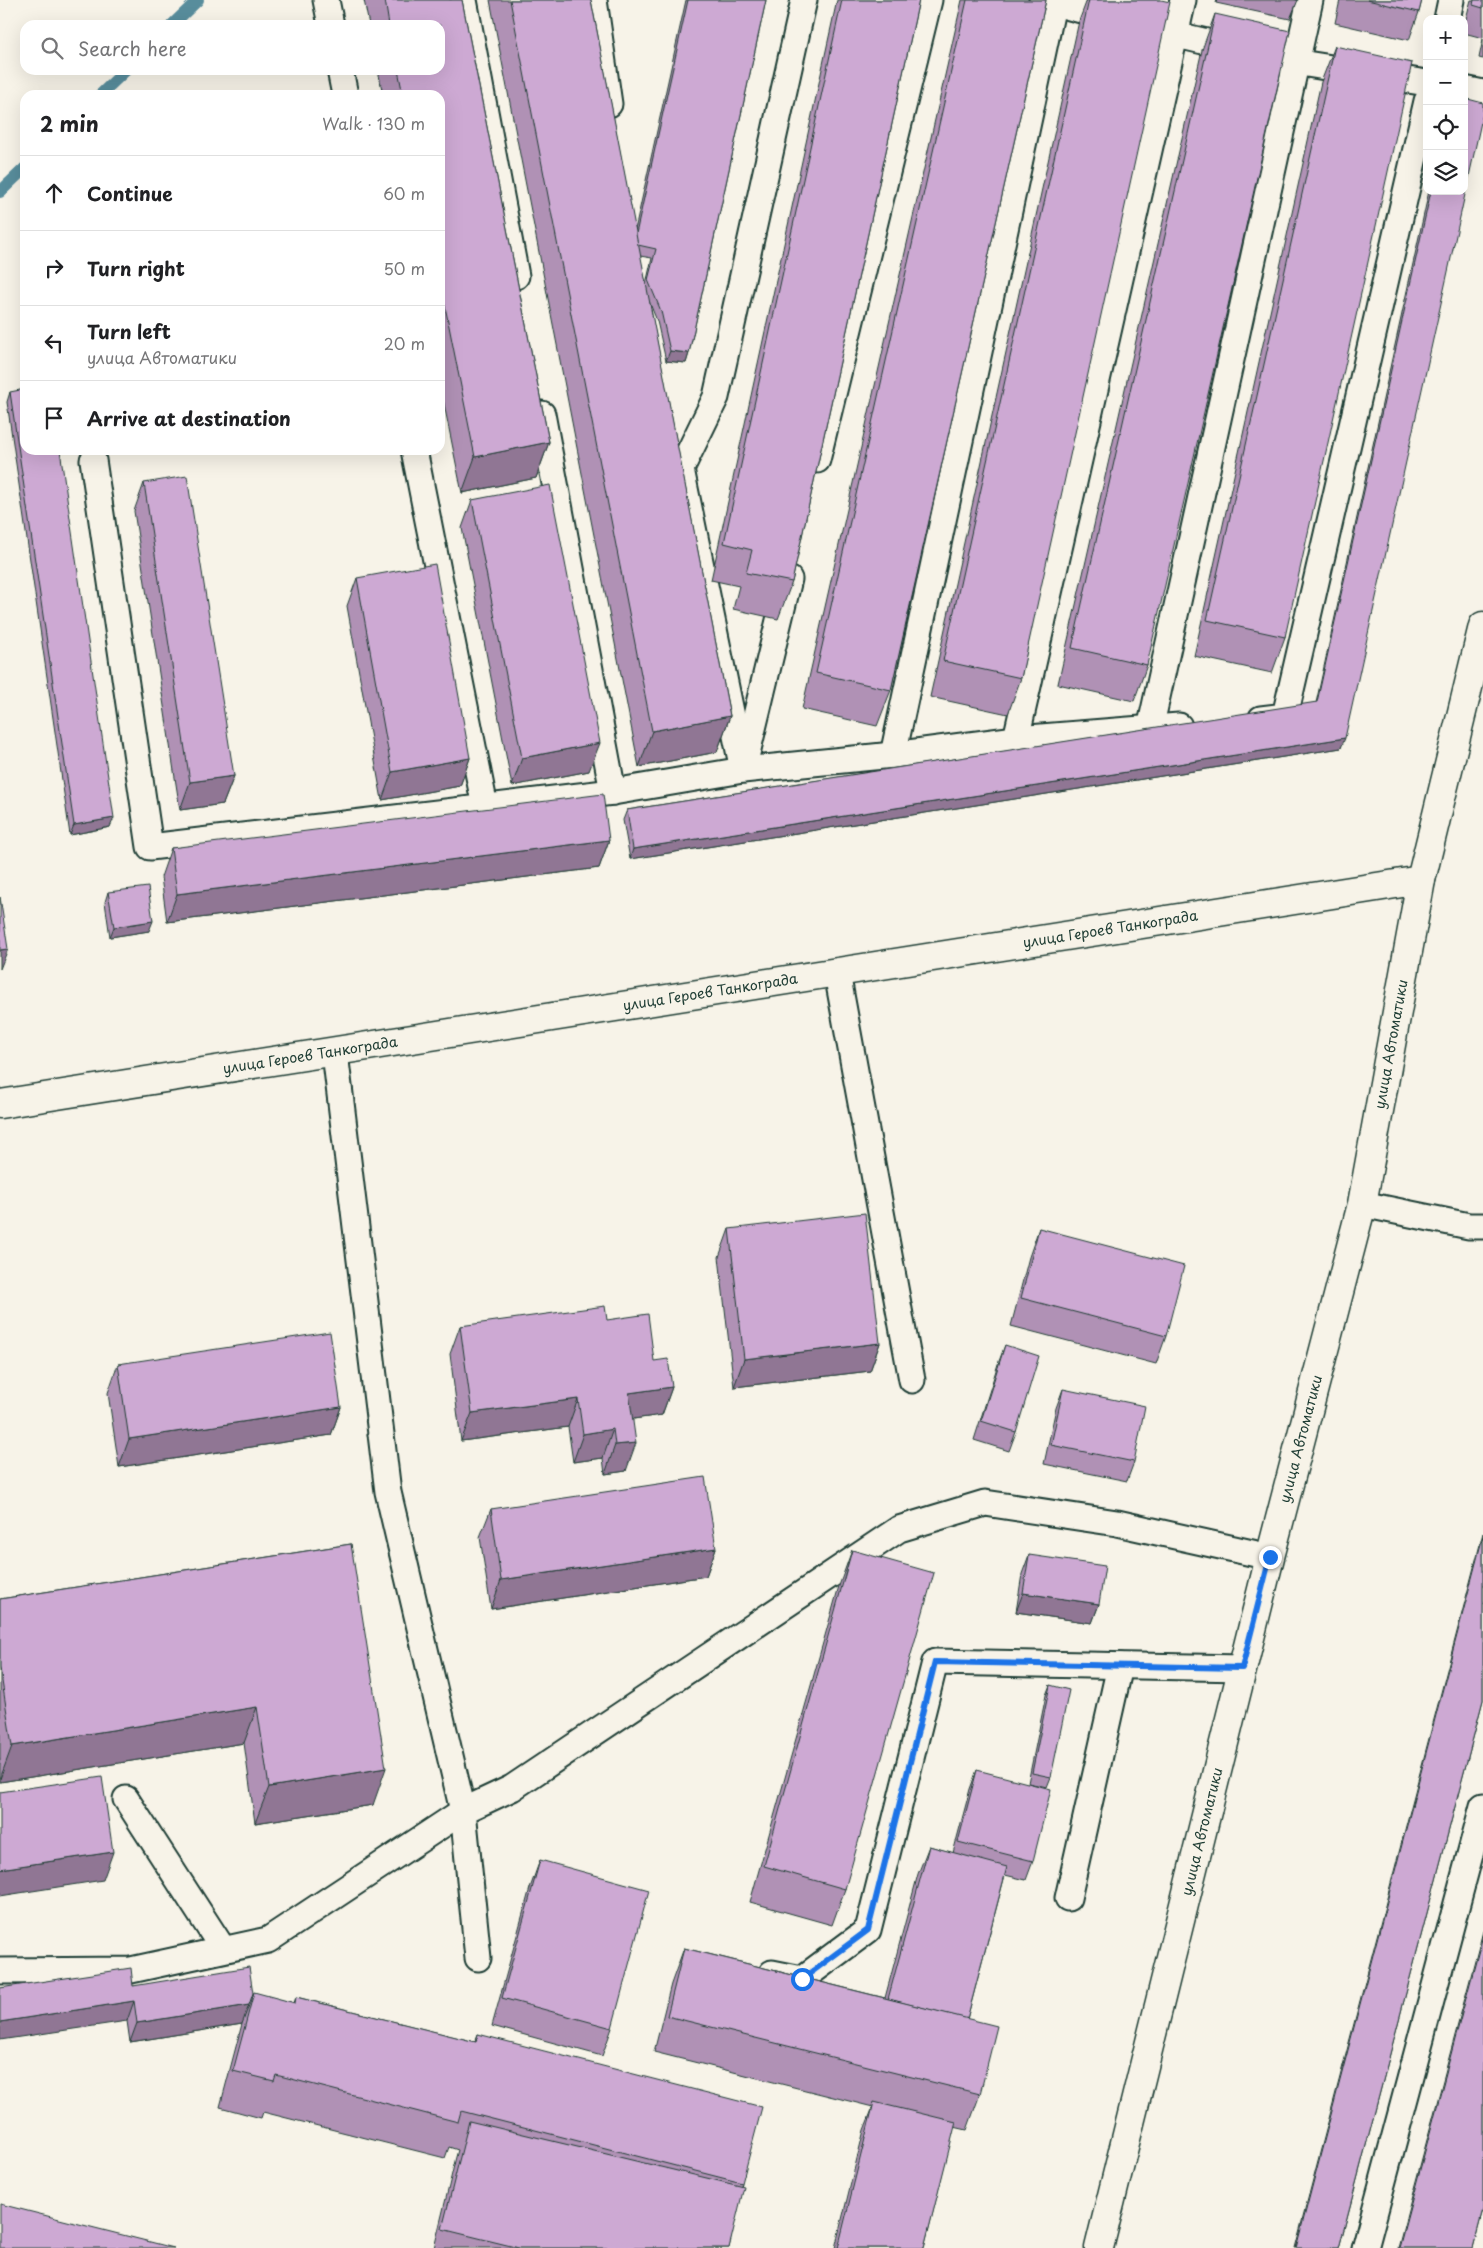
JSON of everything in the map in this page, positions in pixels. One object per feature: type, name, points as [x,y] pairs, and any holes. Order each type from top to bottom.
[{"type":"street","name":"улица Автоматики","points":[[1099,2248],[1242,1668],[1362,1204],[1421,880],[1483,626]]},
{"type":"street","name":"улица Героев Танкограда","points":[[0,1104],[335,1053],[1421,880]]},
{"type":"lane","points":[[326,0],[330,20]]},
{"type":"lane","points":[[464,0],[521,303]]},
{"type":"lane","points":[[594,0],[613,126]]},
{"type":"lane","points":[[681,468],[716,397],[804,0]]},
{"type":"lane","points":[[812,481],[928,0]]},
{"type":"lane","points":[[1016,739],[1184,0]]},
{"type":"lane","points":[[1150,729],[1310,0]]},
{"type":"lane","points":[[1448,15],[1452,0]]},
{"type":"lane","points":[[894,755],[1049,1],[1176,35],[1297,64],[1423,82]]},
{"type":"lane","points":[[341,75],[344,90]]},
{"type":"lane","points":[[1468,90],[1483,93]]},
{"type":"lane","points":[[1237,721],[1285,716],[1426,105]]},
{"type":"lane","points":[[538,391],[613,792]]},
{"type":"lane","points":[[672,431],[743,770]]},
{"type":"lane","points":[[415,455],[484,807]]},
{"type":"lane","points":[[93,460],[150,847],[613,792],[743,770],[894,755],[1016,739],[1198,724]]},
{"type":"lane","points":[[743,770],[794,558]]},
{"type":"lane","points":[[837,973],[912,1380]]},
{"type":"lane","points":[[335,1053],[388,1492],[463,1811],[478,1958]]},
{"type":"lane","points":[[1362,1204],[1469,1226],[1483,1226]]},
{"type":"lane","points":[[0,1971],[131,1970],[268,1940],[463,1811],[512,1788],[899,1529],[985,1503],[1117,1523],[1270,1557]]},
{"type":"lane","points":[[754,1969],[802,1979],[868,1930],[935,1662],[1242,1668]]},
{"type":"lane","points":[[1068,1898],[1120,1666]]},
{"type":"lane","points":[[126,1799],[223,1949]]},
{"type":"lane","points":[[1365,2248],[1483,1806]]},
{"type":"building","points":[[385,0],[462,0],[549,442],[475,457],[445,306],[445,90],[402,90],[399,75],[445,75],[445,20],[388,20]]},
{"type":"building","points":[[510,0],[591,0],[730,716],[652,731]]},
{"type":"building","points":[[688,0],[766,0],[689,353],[670,351],[661,311],[648,280],[656,249],[638,245],[636,234]]},
{"type":"building","points":[[842,0],[919,0],[792,582],[746,573],[752,550],[724,543]]},
{"type":"building","points":[[967,0],[1046,0],[891,690],[816,673]]},
{"type":"building","points":[[1089,0],[1161,0],[1170,2],[1021,678],[943,661]]},
{"type":"building","points":[[1367,0],[1422,0],[1419,12]]},
{"type":"building","points":[[1474,0],[1483,0],[1483,8],[1473,5]]},
{"type":"building","points":[[1215,14],[1290,31],[1147,665],[1072,648]]},
{"type":"building","points":[[1335,46],[1412,63],[1285,637],[1207,620]]},
{"type":"building","points":[[1468,99],[1483,103],[1483,113],[1468,181]]},
{"type":"building","points":[[1430,195],[1465,195],[1345,738],[633,849],[627,810],[1317,702]]},
{"type":"building","points":[[20,390],[20,455],[61,455],[114,818],[74,825],[10,392]]},
{"type":"building","points":[[187,476],[234,776],[190,782],[144,483]]},
{"type":"building","points":[[550,485],[600,743],[522,758],[472,500]]},
{"type":"building","points":[[435,564],[470,758],[392,772],[357,578]]},
{"type":"building","points":[[603,794],[609,840],[177,894],[171,848]]},
{"type":"building","points":[[148,887],[153,921],[114,927],[108,892]]},
{"type":"building","points":[[0,897],[8,949],[0,950]]},
{"type":"building","points":[[865,1213],[880,1343],[744,1359],[729,1229]]},
{"type":"building","points":[[1039,1228],[1184,1266],[1166,1336],[1021,1298]]},
{"type":"building","points":[[605,1306],[607,1320],[648,1314],[654,1361],[668,1359],[672,1387],[629,1393],[636,1443],[615,1445],[613,1429],[583,1434],[578,1399],[472,1413],[460,1326]]},
{"type":"building","points":[[330,1332],[341,1407],[129,1439],[118,1364]]},
{"type":"building","points":[[1005,1345],[1039,1356],[1016,1432],[981,1421]]},
{"type":"building","points":[[1063,1389],[1145,1406],[1134,1462],[1051,1445]]},
{"type":"building","points":[[705,1477],[716,1548],[501,1580],[491,1509]]},
{"type":"building","points":[[1483,1536],[1483,1700],[1339,2248],[1296,2248]]},
{"type":"building","points":[[351,1544],[386,1768],[269,1787],[257,1707],[12,1746],[0,1668],[0,1599]]},
{"type":"building","points":[[852,1550],[934,1573],[845,1889],[764,1866]]},
{"type":"building","points":[[1029,1555],[1105,1566],[1099,1604],[1023,1593]]},
{"type":"building","points":[[1050,1685],[1069,1690],[1051,1777],[1032,1773]]},
{"type":"building","points":[[977,1770],[1051,1789],[1033,1861],[958,1842]]},
{"type":"building","points":[[102,1777],[113,1852],[0,1869],[0,1792]]},
{"type":"building","points":[[929,1846],[1007,1867],[967,2019],[888,1999]]},
{"type":"building","points":[[540,1860],[649,1890],[612,2028],[502,1998]]},
{"type":"building","points":[[1483,1935],[1483,2210],[1473,2248],[1399,2248]]},
{"type":"building","points":[[684,1948],[997,2026],[980,2094],[667,2016]]},
{"type":"building","points":[[249,1967],[253,1993],[249,2005],[137,2023],[134,2001],[0,2022],[0,1988],[131,1968],[133,1986]]},
{"type":"building","points":[[254,1992],[295,2003],[296,1997],[476,2042],[478,2034],[762,2107],[742,2183],[461,2111],[458,2122],[276,2075],[274,2081],[233,2071]]},
{"type":"building","points":[[874,2102],[956,2122],[924,2248],[838,2248]]},
{"type":"building","points":[[469,2121],[744,2187],[729,2248],[519,2248],[442,2229]]},
{"type":"building","points":[[0,2204],[174,2248],[0,2248]]},
{"type":"waterway","points":[[177,20],[198,0]]},
{"type":"waterway","points":[[105,90],[121,75]]},
{"type":"waterway","points":[[0,192],[20,173]]},
{"type":"route","points":[[802,1979],[868,1930],[935,1662],[1242,1668],[1270,1557]]}]
